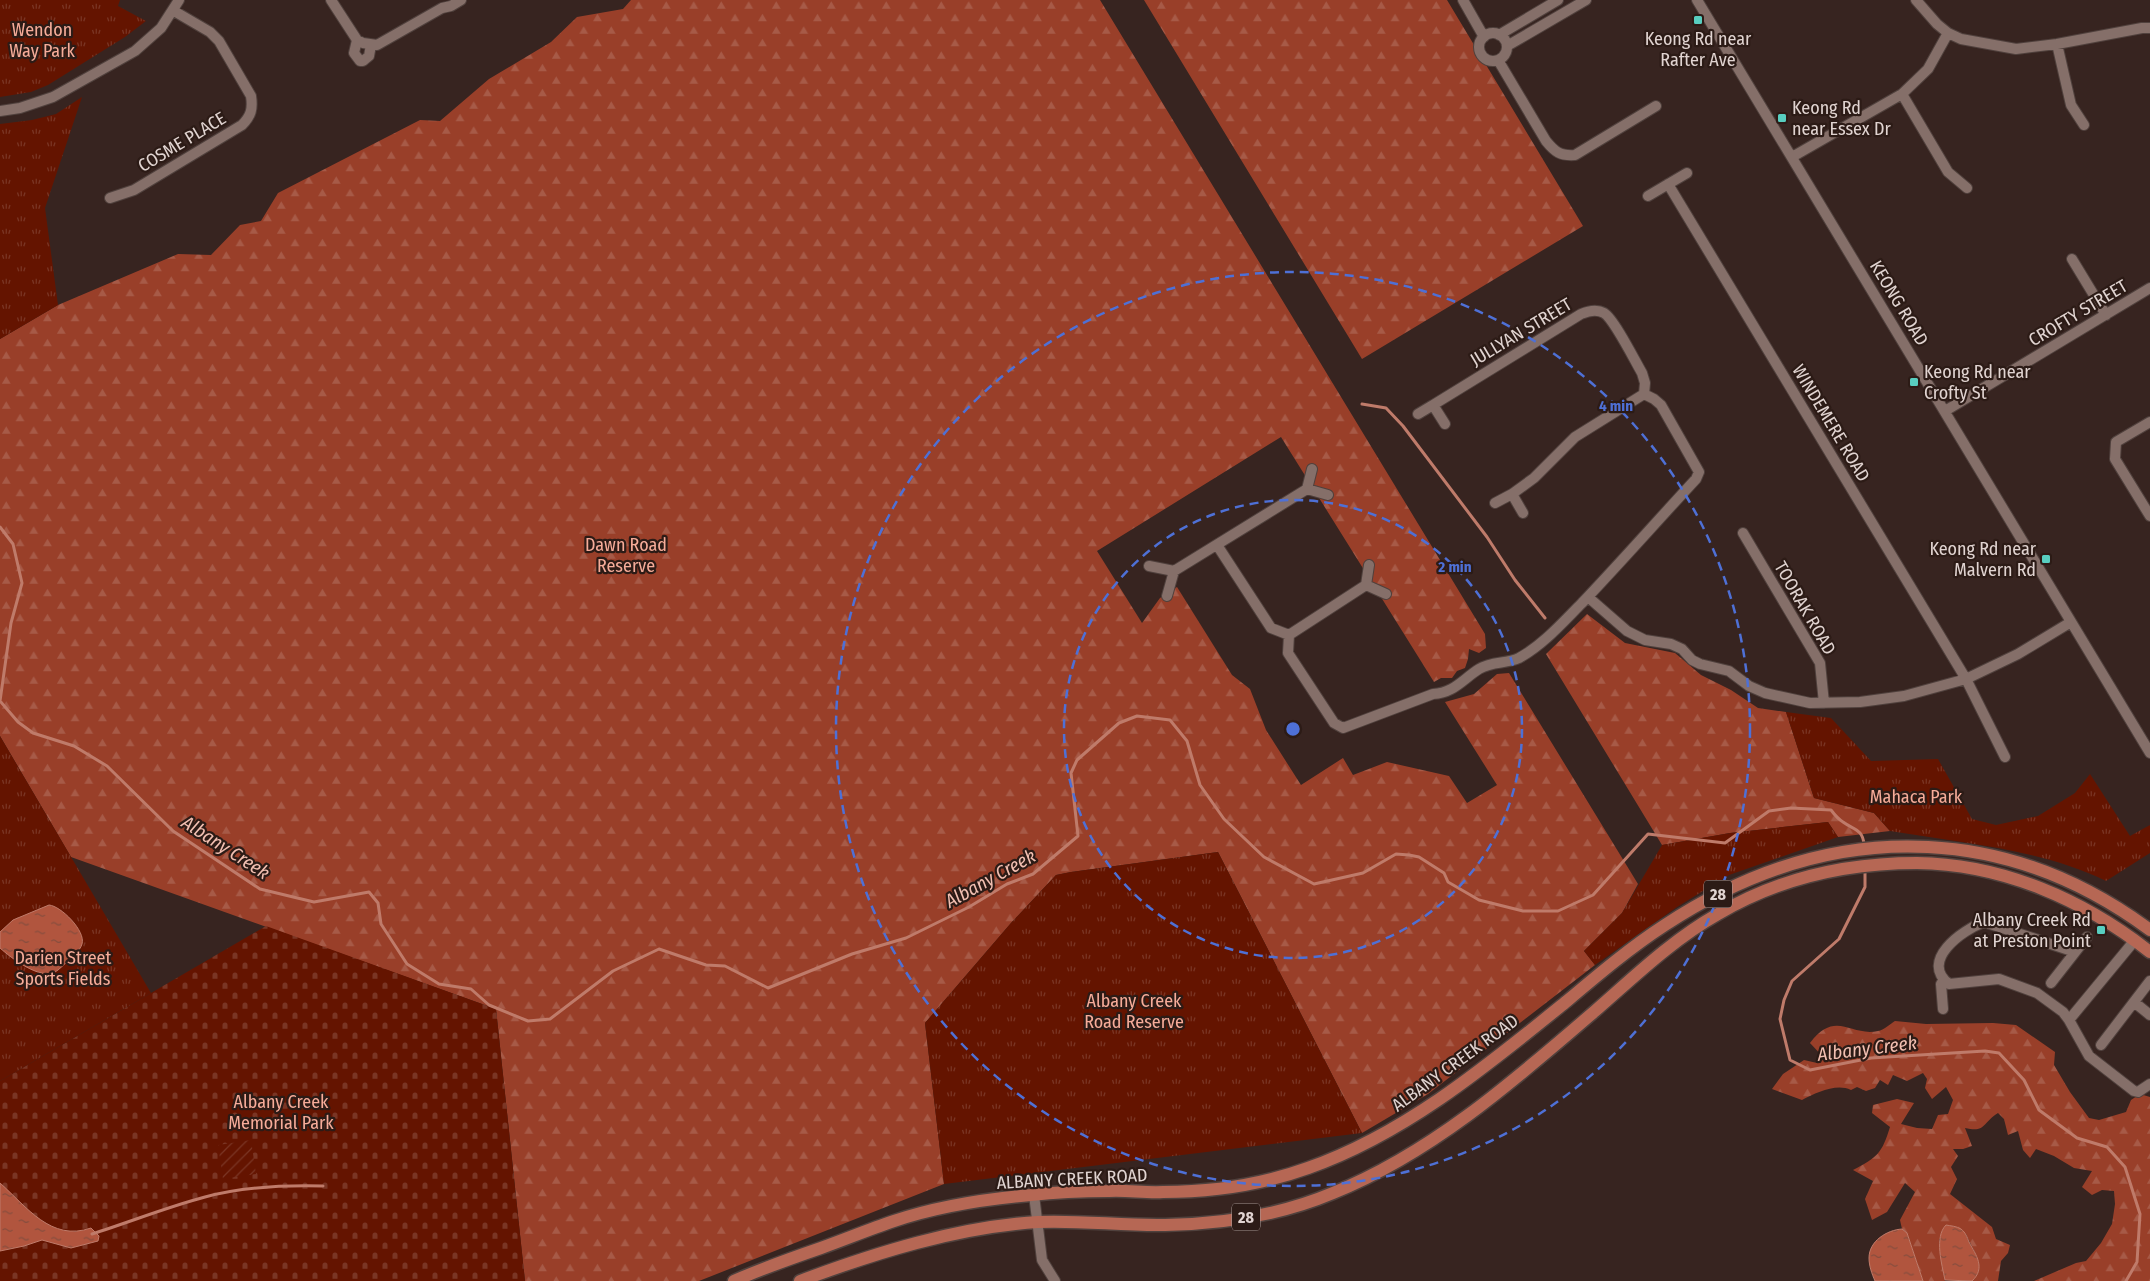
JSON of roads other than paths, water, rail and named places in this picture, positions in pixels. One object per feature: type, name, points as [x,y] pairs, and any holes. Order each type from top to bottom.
[{"type":"main road","name":"ALBANY CREEK ROAD","points":[[734,1281],[897,1220],[948,1207],[1034,1195],[1111,1190],[1162,1192],[1202,1190],[1257,1182],[1311,1167],[1393,1129],[1435,1102],[1521,1038],[1629,951],[1683,914],[1728,889],[1804,859],[1884,846],[1947,848],[1985,854],[2035,867],[2057,875],[2101,898],[2150,930]]},
{"type":"main road","name":"28","points":[[800,1281],[852,1262],[980,1229],[1038,1222],[1165,1225],[1216,1221],[1255,1216],[1332,1194],[1390,1165],[1459,1122],[1538,1060],[1674,943],[1718,914],[1792,881],[1856,866],[1886,863],[1929,863],[1981,870],[2030,884],[2056,894],[2089,911],[2135,940],[2150,952]]},
{"type":"main road","points":[[2030,884],[2035,867]]},
{"type":"street","points":[[0,111],[53,98],[136,51],[162,28],[179,0]]},
{"type":"street","points":[[331,0],[358,40],[371,45],[385,42],[445,4],[451,6],[461,0]]},
{"type":"street","points":[[1463,0],[1484,37]]},
{"type":"street","points":[[1499,35],[1558,0]]},
{"type":"street","points":[[1507,46],[1586,0]]},
{"type":"street","name":"KEONG ROAD","points":[[1697,0],[2150,753]]},
{"type":"street","points":[[1916,0],[1937,24],[1948,33],[1961,39],[2016,49],[2150,28]]},
{"type":"street","name":"COSME PLACE","points":[[110,198],[134,190],[242,125],[250,117],[253,106],[252,96],[219,42],[210,32],[174,10]]},
{"type":"street","points":[[1792,157],[1902,94],[1928,69],[1948,33]]},
{"type":"street","points":[[1492,34],[1499,35],[1505,40],[1507,46],[1505,55],[1498,60],[1490,61],[1480,53],[1480,44],[1484,37],[1492,34]]},
{"type":"street","points":[[358,40],[354,53],[360,61],[369,56],[371,45]]},
{"type":"street","points":[[2057,44],[2071,105],[2084,125]]},
{"type":"street","points":[[1498,60],[1546,141],[1554,152],[1564,156],[1575,155],[1656,106]]},
{"type":"street","points":[[1902,94],[1948,172],[1967,188]]},
{"type":"street","points":[[1648,196],[1687,173]]},
{"type":"street","name":"WINDEMERE ROAD","points":[[1668,184],[1966,679],[2004,757]]},
{"type":"street","points":[[2072,259],[2106,315]]},
{"type":"street","name":"CROFTY STREET","points":[[1945,411],[2150,288]]},
{"type":"street","name":"JULLYAN STREET","points":[[1418,414],[1588,311],[1598,311],[1610,318],[1642,373],[1646,383],[1644,394]]},
{"type":"street","points":[[1290,634],[1288,653],[1334,723],[1343,728],[1434,694],[1444,694],[1491,663],[1509,662],[1519,658],[1558,628],[1696,479],[1699,472],[1661,405],[1644,394],[1574,437],[1534,478],[1512,494],[1494,503]]},
{"type":"street","points":[[1433,405],[1445,424]]},
{"type":"street","points":[[2150,422],[2116,442],[2115,459],[2150,516]]},
{"type":"street","points":[[1149,566],[1174,571],[1307,489],[1312,469]]},
{"type":"street","points":[[1307,489],[1328,495]]},
{"type":"street","points":[[1512,494],[1523,513]]},
{"type":"street","name":"TOORAK ROAD","points":[[1743,533],[1820,663],[1824,703]]},
{"type":"street","points":[[1217,545],[1271,628],[1290,634]]},
{"type":"street","points":[[1290,634],[1366,585],[1370,565]]},
{"type":"street","points":[[1167,596],[1174,571]]},
{"type":"street","points":[[1366,585],[1386,594]]},
{"type":"street","points":[[1588,597],[1628,631],[1645,640],[1671,644],[1682,649],[1700,664],[1729,671],[1749,686],[1765,693],[1810,703],[1860,702],[1904,696],[1966,679],[2018,654],[2071,622]]},
{"type":"street","points":[[2075,952],[1984,922],[1954,940],[1942,952],[1938,962],[1940,974],[1949,984],[1999,979],[2038,993],[2069,1020],[2089,1056],[2134,1091],[2138,1092],[2150,1084]]},
{"type":"street","points":[[2051,982],[2087,937]]},
{"type":"street","points":[[2069,1020],[2135,940]]},
{"type":"street","points":[[1943,1008],[1941,984],[1944,980]]},
{"type":"street","points":[[2101,1045],[2150,982]]},
{"type":"street","points":[[2134,1002],[2150,1015]]},
{"type":"street","points":[[1034,1195],[1042,1260],[1055,1281]]},
{"type":"water","points":[[49,905],[66,914],[80,933],[82,944],[76,954],[58,970],[49,974],[26,967],[0,948],[0,932],[13,920]]},
{"type":"water","points":[[0,1183],[41,1220],[64,1230],[77,1231],[91,1228],[99,1236],[98,1241],[71,1248],[42,1240],[0,1251]]},
{"type":"water","points":[[1946,1225],[1957,1227],[1963,1231],[1977,1257],[1978,1271],[1972,1281],[1945,1280],[1941,1259],[1940,1237]]},
{"type":"water","points":[[1902,1229],[1907,1233],[1923,1281],[1875,1281],[1869,1261],[1872,1246],[1885,1234]]},
{"type":"waterway","points":[[1362,404],[1386,408],[1403,426],[1487,537],[1515,580],[1545,618]]},
{"type":"waterway","name":"Albany Creek","points":[[0,527],[13,544],[22,583],[11,623],[0,701],[18,722],[33,733],[74,746],[107,766],[173,831],[260,889],[314,902],[369,892],[378,903],[381,924],[407,964],[439,984],[471,989],[489,1005],[528,1021],[550,1019],[613,971],[659,949],[706,965],[725,966],[768,988],[852,954],[906,938],[969,907],[1007,884],[1033,874],[1078,836],[1071,773],[1077,760],[1119,723],[1137,716],[1170,720],[1187,741],[1200,785],[1224,819],[1264,857],[1314,884],[1363,873],[1396,854],[1409,855],[1419,857],[1444,873],[1448,882],[1479,900],[1523,911],[1558,911],[1593,895],[1648,834],[1725,843],[1769,811],[1791,808],[1831,810],[1839,819],[1860,833],[1864,845]]},
{"type":"waterway","name":"Albany Creek","points":[[1865,869],[1865,887],[1839,939],[1792,981],[1784,1000],[1780,1019],[1790,1060],[1810,1070],[1871,1058],[1985,1051],[1999,1053],[2024,1080],[2039,1110],[2077,1138],[2107,1147],[2125,1167],[2140,1214],[2137,1262],[2126,1281]]},
{"type":"waterway","points":[[92,1234],[177,1205],[219,1194],[264,1187],[323,1186]]},
{"type":"place","name":"Keong Rd near Rafter Ave","points":[[1698,20]]},
{"type":"place","name":"Keong Rd near Essex Dr","points":[[1782,118]]},
{"type":"place","name":"Keong Rd near Crofty St","points":[[1914,382]]},
{"type":"place","name":"Keong Rd near Malvern Rd","points":[[2046,559]]},
{"type":"place","name":"Albany Creek Rd at Preston Point","points":[[2101,930]]},
{"type":"park label","name":"Wendon Way Park","points":[[42,40]]},
{"type":"park label","name":"Dawn Road Reserve","points":[[626,555]]},
{"type":"park label","name":"Mahaca Park","points":[[1916,797]]},
{"type":"park label","name":"Darien Street Sports Fields","points":[[63,968]]},
{"type":"park label","name":"Albany Creek Road Reserve","points":[[1134,1011]]},
{"type":"park label","name":"Albany Creek Memorial Park","points":[[281,1112]]}]
